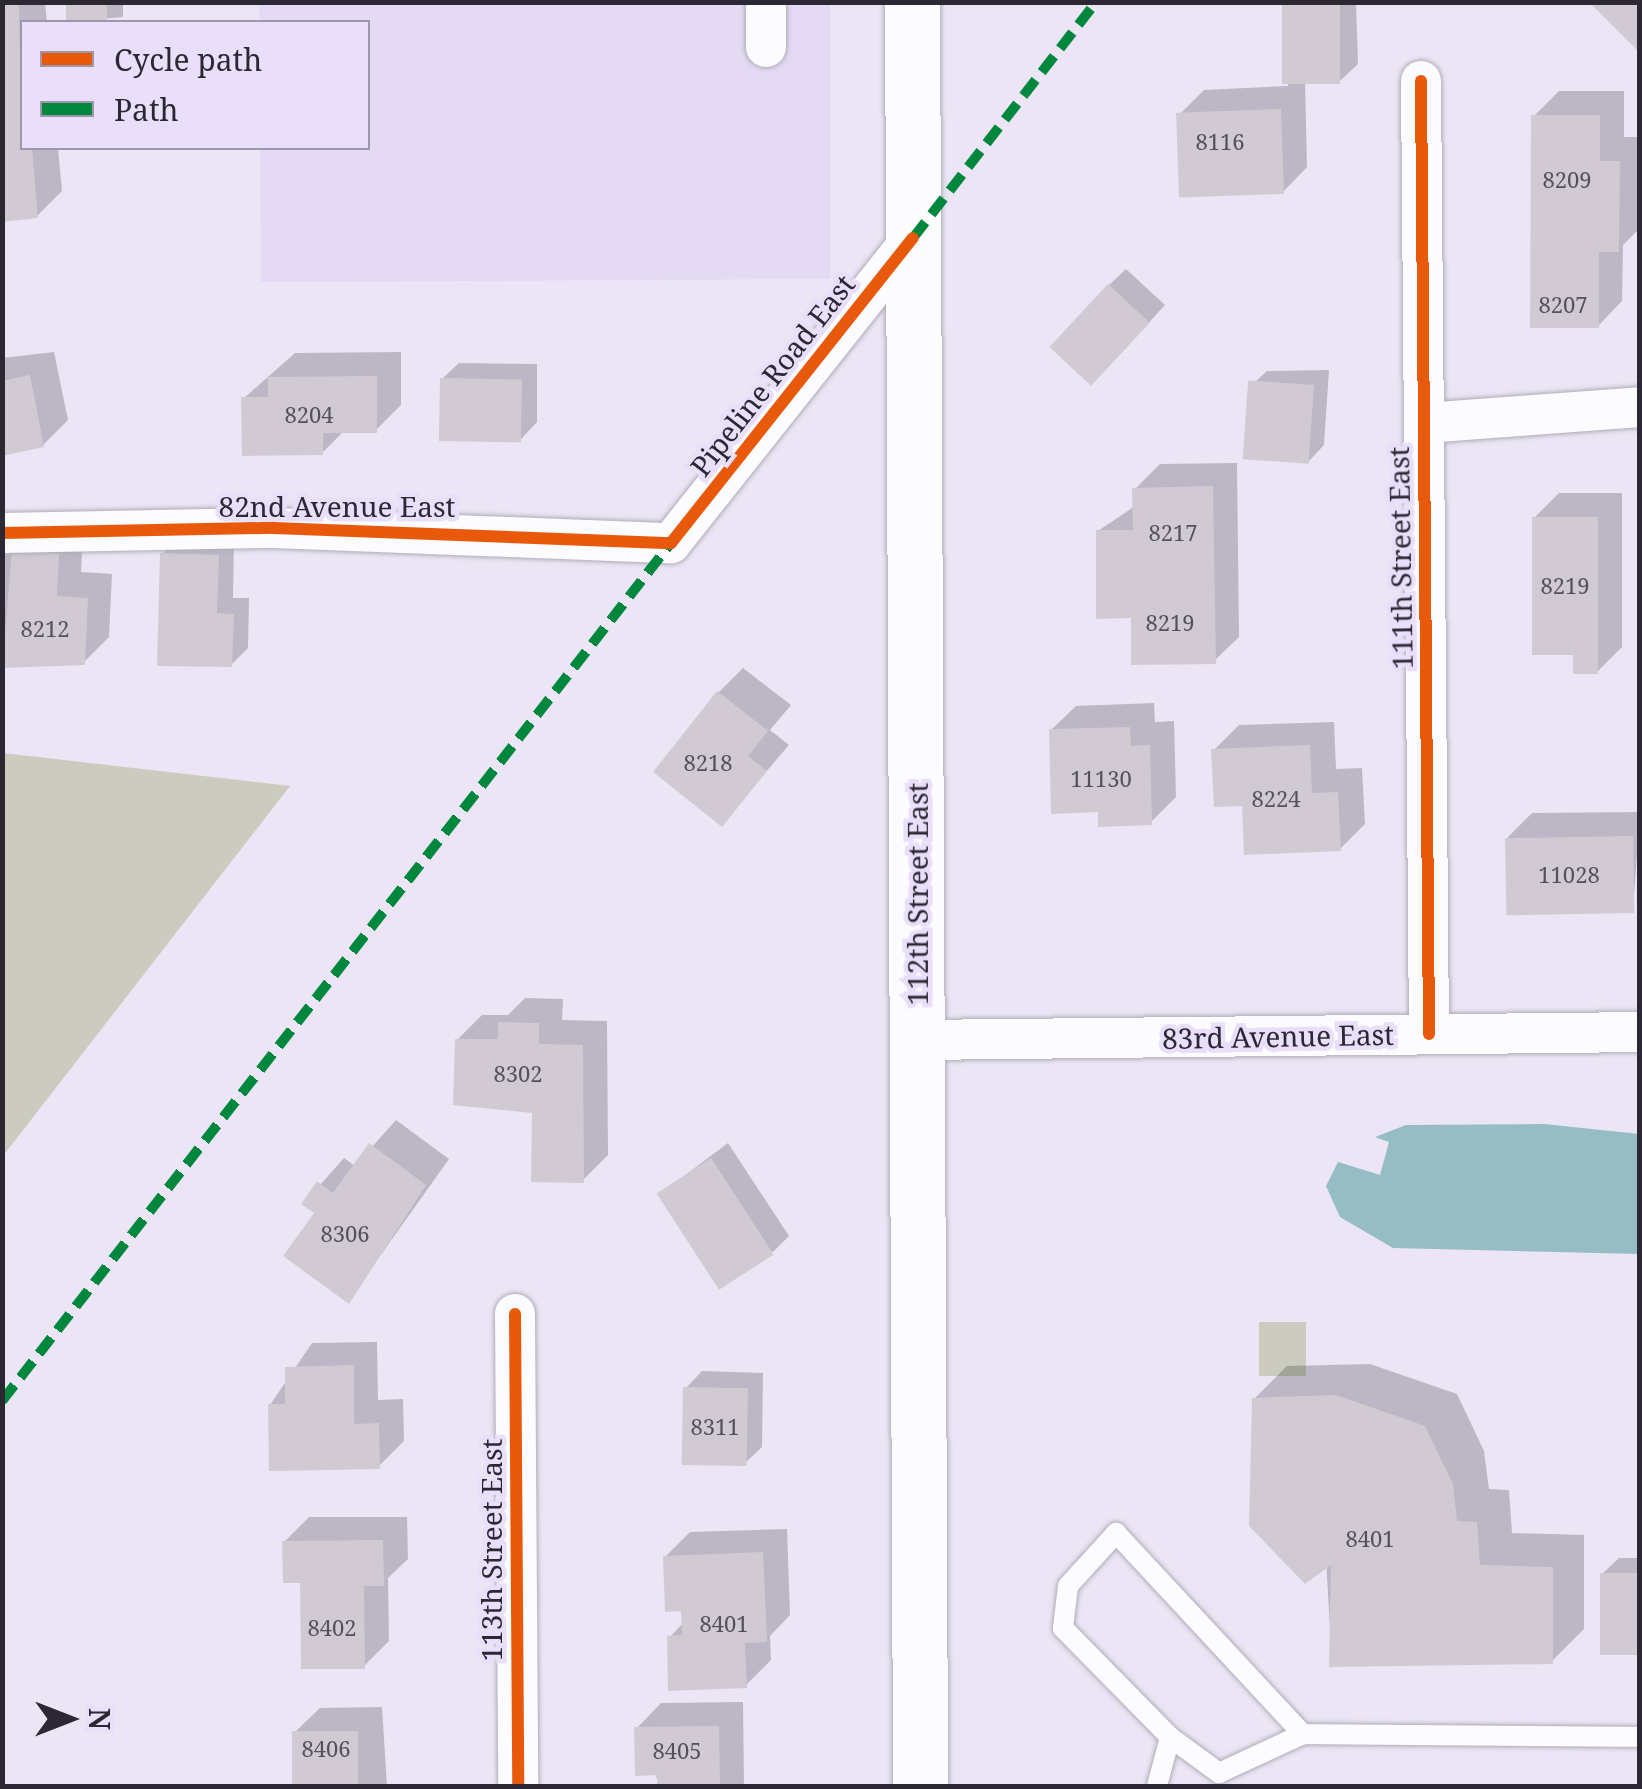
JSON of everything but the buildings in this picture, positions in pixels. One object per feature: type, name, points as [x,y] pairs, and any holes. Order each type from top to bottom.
[{"type":"main road","name":"112th Street East","points":[[912,2],[920,1786]]},
{"type":"street","points":[[766,2],[766,47]]},
{"type":"street","name":"111th Street East","points":[[1421,81],[1430,1034]]},
{"type":"street","name":"Pipeline Road East","points":[[671,543],[913,238]]},
{"type":"street","points":[[1424,423],[1640,407]]},
{"type":"street","name":"82nd Avenue East","points":[[2,532],[293,529],[671,543]]},
{"type":"street","name":"83rd Avenue East","points":[[918,1040],[1640,1032]]},
{"type":"street","name":"113th Street East","points":[[515,1314],[518,1786]]},
{"type":"lane","points":[[1302,1734],[1116,1533],[1068,1586],[1063,1628],[1170,1736],[1219,1773],[1302,1734],[1640,1737]]},
{"type":"lane","points":[[1157,1786],[1170,1736]]},
{"type":"shaded area","points":[[259,3],[830,3],[830,279],[261,282],[260,150],[370,150],[370,20],[260,20]]},
{"type":"shaded area","points":[[2,753],[290,786],[3,1156]]},
{"type":"shaded area","points":[[1544,1124],[1639,1134],[1639,1254],[1393,1248],[1340,1217],[1326,1186],[1338,1162],[1380,1175],[1389,1142],[1375,1137],[1406,1125]]},
{"type":"shaded area","points":[[1259,1322],[1306,1322],[1306,1376],[1259,1376]]},
{"type":"marked path","points":[[913,238],[1096,2]]},
{"type":"marked path","points":[[2,1401],[671,543]]},
{"type":"cycle path","points":[[1421,81],[1429,1034]]},
{"type":"cycle path","points":[[2,533],[274,528],[671,543],[913,238]]},
{"type":"cycle path","points":[[515,1314],[518,1786]]}]
